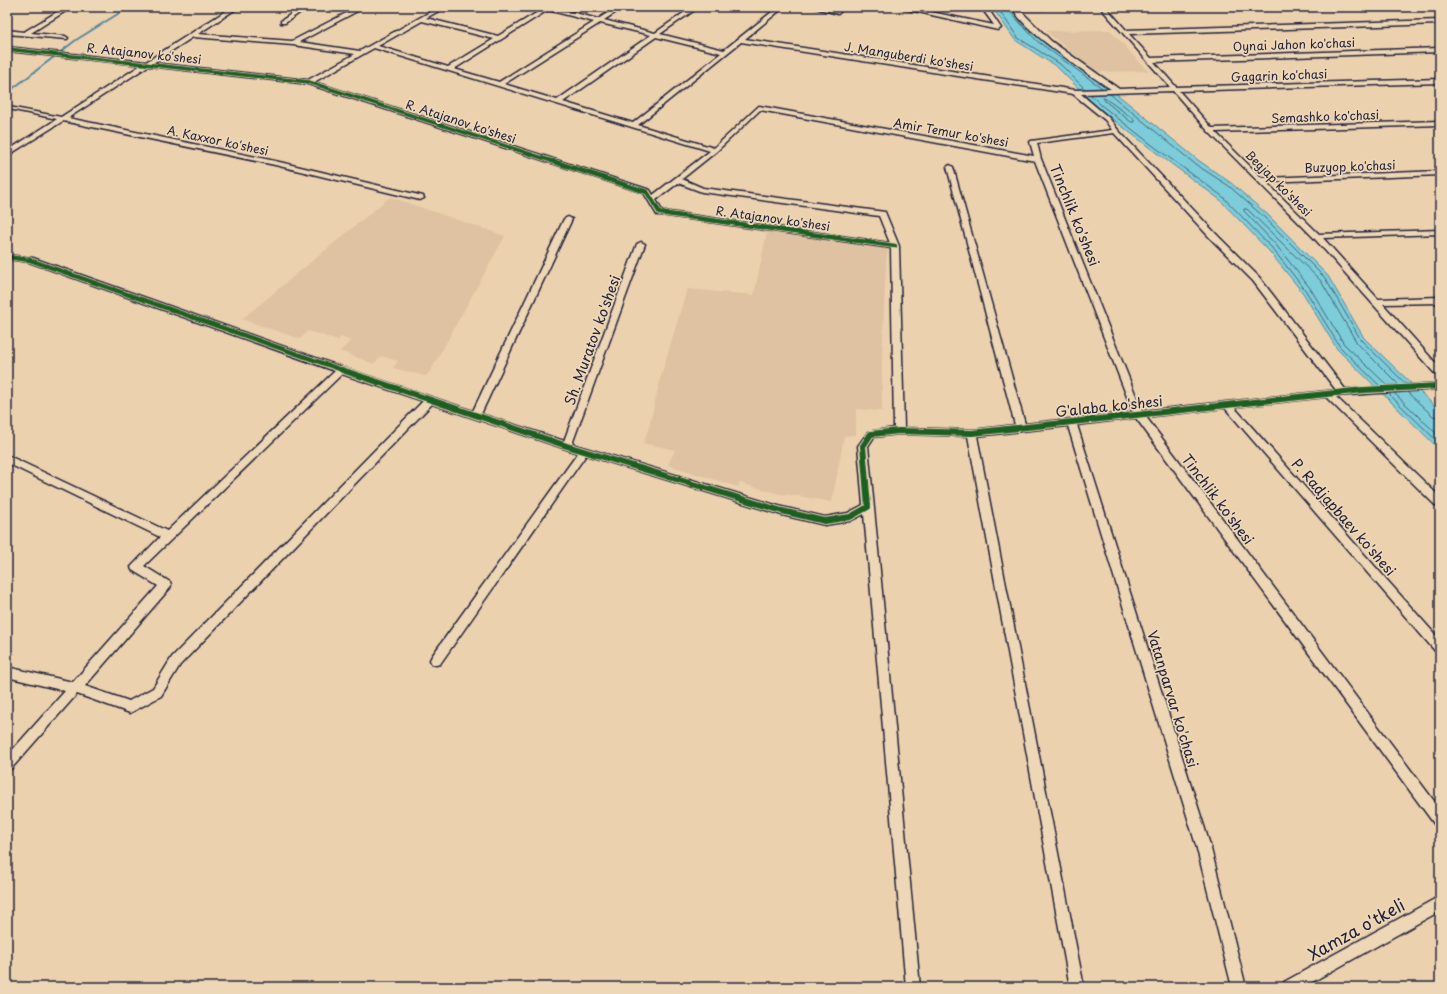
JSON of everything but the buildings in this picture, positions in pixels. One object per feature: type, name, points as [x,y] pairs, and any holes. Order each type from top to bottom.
[{"type":"street","points":[[24,34],[69,7]]},
{"type":"street","points":[[7,154],[236,7]]},
{"type":"street","points":[[283,22],[306,7]]},
{"type":"street","points":[[293,42],[362,7]]},
{"type":"street","points":[[308,82],[443,7]]},
{"type":"street","points":[[448,69],[546,7],[725,52]]},
{"type":"street","points":[[500,84],[621,7]]},
{"type":"street","points":[[558,102],[696,7]]},
{"type":"street","points":[[634,125],[781,7]]},
{"type":"street","points":[[815,7],[838,12],[842,7]]},
{"type":"street","points":[[899,7],[998,28],[984,7]]},
{"type":"street","points":[[1015,8],[1046,7]]},
{"type":"street","name":"Begjap ko'shesi","points":[[1103,7],[1210,130],[1317,236],[1440,374]]},
{"type":"street","points":[[1015,8],[1040,34],[1116,91]]},
{"type":"street","points":[[422,19],[498,38]]},
{"type":"street","points":[[1124,32],[1440,22]]},
{"type":"street","points":[[7,32],[66,38]]},
{"type":"street","points":[[192,36],[293,42],[362,53]]},
{"type":"street","name":"J. Manguberdi ko'shesi","points":[[740,40],[1079,92],[1116,91]]},
{"type":"street","points":[[373,46],[715,150]]},
{"type":"street","name":"R. Atajanov ko'shesi","points":[[7,49],[308,82],[647,192],[660,213],[895,246]]},
{"type":"street","name":"Oynai Jahon ko'chasi","points":[[1148,60],[1440,50]]},
{"type":"street","name":"Gagarin ko'chasi","points":[[1116,91],[1440,81]]},
{"type":"street","points":[[1079,92],[1107,119],[1116,131],[1215,238],[1256,279],[1343,392]]},
{"type":"street","name":"A. Kaxxor ko'shesi","points":[[11,108],[275,163],[420,198]]},
{"type":"street","name":"Amir Temur ko'shesi","points":[[715,150],[760,108],[1038,159]]},
{"type":"street","name":"Semashko ko'chasi","points":[[1210,130],[1440,123]]},
{"type":"street","points":[[1038,159],[1033,142],[1116,131]]},
{"type":"street","points":[[651,200],[715,150]]},
{"type":"street","name":"Tinchlik ko'shesi","points":[[1038,159],[1138,415],[1440,820]]},
{"type":"street","points":[[950,167],[1022,428]]},
{"type":"street","name":"Buzyop ko'chasi","points":[[1260,180],[1440,173]]},
{"type":"street","points":[[676,180],[702,190],[882,214],[895,246],[899,431]]},
{"type":"street","points":[[476,415],[568,219]]},
{"type":"street","points":[[1317,236],[1440,232]]},
{"type":"street","name":"Sh. Muratov ko'shesi","points":[[567,446],[641,244]]},
{"type":"street","points":[[7,257],[30,260],[341,370],[567,446],[782,511],[825,521],[850,517],[868,508],[913,987]]},
{"type":"street","points":[[1376,302],[1440,300]]},
{"type":"street","points":[[7,765],[166,585],[136,567],[341,370]]},
{"type":"street","name":"G'alaba ko'shesi","points":[[868,508],[862,446],[871,434],[899,431],[972,433],[1343,392],[1440,386]]},
{"type":"street","points":[[1328,394],[1440,503]]},
{"type":"street","points":[[7,672],[75,688],[130,707],[157,692],[176,661],[430,400]]},
{"type":"street","name":"P. Radjapbaev ko'shesi","points":[[1227,405],[1440,648]]},
{"type":"street","name":"Vatanparvar ko'chasi","points":[[1071,422],[1203,845],[1239,987]]},
{"type":"street","points":[[972,433],[1077,987]]},
{"type":"street","points":[[436,660],[584,451]]},
{"type":"street","points":[[7,459],[168,536]]},
{"type":"street","name":"Xamza o'tkeli","points":[[1289,987],[1440,903]]},
{"type":"shaded area","points":[[1110,30],[1148,71],[1095,72],[1046,31]]},
{"type":"shaded area","points":[[390,197],[505,236],[431,370],[426,376],[393,368],[398,361],[381,356],[374,364],[340,351],[351,341],[341,337],[338,340],[308,331],[300,339],[242,319]]},
{"type":"shaded area","points":[[767,232],[888,249],[886,261],[882,358],[882,411],[856,409],[856,435],[844,436],[832,502],[780,494],[740,483],[738,487],[668,465],[675,450],[643,443],[648,431],[661,376],[687,289],[754,295]]},
{"type":"water","points":[[992,7],[1010,7],[1040,38],[1118,95],[1198,160],[1231,183],[1268,215],[1328,276],[1364,338],[1440,411],[1440,450],[1337,349],[1303,293],[1269,251],[1219,199],[1098,108],[1057,67],[1015,40]]},
{"type":"waterway","points":[[7,93],[76,40],[129,7]]},
{"type":"cycle path","points":[[7,49],[309,82],[647,192],[660,213],[895,246]]},
{"type":"cycle path","points":[[7,257],[30,260],[341,370],[567,446],[782,511],[825,521],[850,517],[868,507],[863,446],[871,434],[899,431],[972,433],[1363,390],[1440,386]]}]
